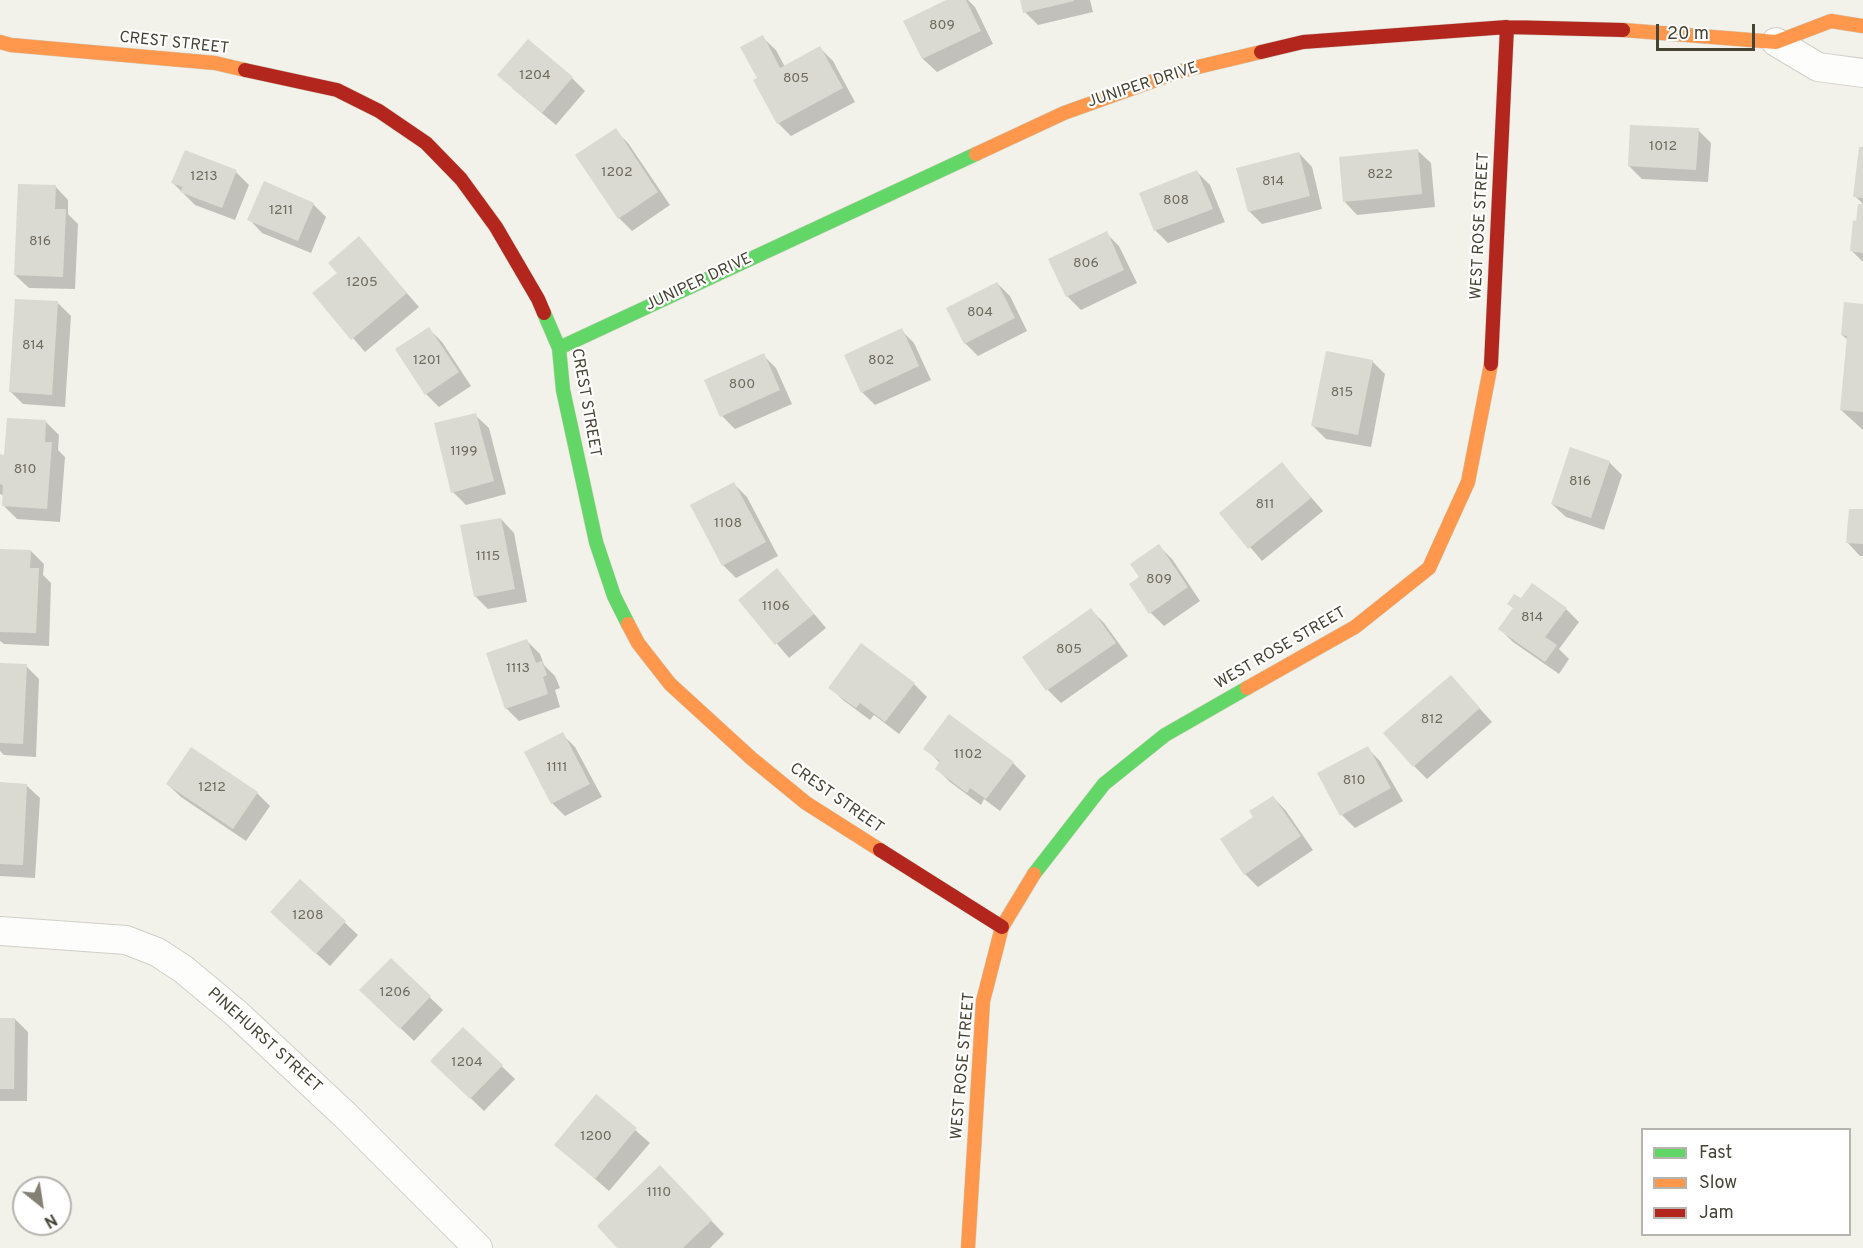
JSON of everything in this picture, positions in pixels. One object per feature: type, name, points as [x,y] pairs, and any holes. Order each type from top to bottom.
[{"type":"street","name":"JUNIPER DRIVE","points":[[559,348],[1064,112],[1181,71],[1304,42],[1507,27],[1622,30],[1776,42],[1831,21],[1863,26]]},
{"type":"street","name":"WEST ROSE STREET","points":[[968,1248],[983,1001],[1002,927],[1032,877],[1104,784],[1165,735],[1355,627],[1429,568],[1468,482],[1492,359],[1507,27]]},
{"type":"street","name":"CREST STREET","points":[[0,42],[11,45],[215,63],[337,90],[379,111],[426,143],[461,179],[496,227],[538,299],[559,348],[563,390],[596,542],[619,606],[639,643],[670,684],[751,758],[806,802],[1002,927]]},
{"type":"street","name":"JUNIPER DRIVE","points":[[1776,42],[1818,67],[1863,73]]},
{"type":"street","name":"PINEHURST STREET","points":[[0,931],[126,940],[157,952],[183,969],[237,1014],[346,1116],[478,1248]]},
{"type":"building","points":[[946,0],[966,0],[981,31],[922,59],[903,21]]},
{"type":"building","points":[[1020,0],[1074,0],[1074,1],[1023,13]]},
{"type":"building","points":[[763,35],[780,68],[820,46],[843,88],[777,124],[753,80],[757,78],[740,47]]},
{"type":"building","points":[[528,39],[573,77],[542,113],[497,75]]},
{"type":"building","points":[[1630,125],[1699,128],[1696,170],[1628,166]]},
{"type":"building","points":[[616,128],[658,192],[618,219],[575,155]]},
{"type":"building","points":[[1859,147],[1863,147],[1863,198],[1853,197]]},
{"type":"building","points":[[1418,149],[1422,194],[1343,202],[1339,157]]},
{"type":"building","points":[[185,150],[237,170],[222,208],[180,192],[183,187],[171,183]]},
{"type":"building","points":[[1299,152],[1310,196],[1248,212],[1236,168]]},
{"type":"building","points":[[1197,170],[1213,209],[1154,231],[1139,193]]},
{"type":"building","points":[[264,181],[314,203],[298,241],[247,220]]},
{"type":"building","points":[[18,184],[56,185],[55,209],[66,209],[63,277],[14,275]]},
{"type":"building","points":[[1858,204],[1863,204],[1863,253],[1850,251],[1853,220],[1856,221]]},
{"type":"building","points":[[1107,231],[1124,270],[1066,297],[1048,259]]},
{"type":"building","points":[[359,236],[407,293],[351,340],[312,293],[337,273],[328,263]]},
{"type":"building","points":[[997,282],[1015,318],[964,344],[946,308]]},
{"type":"building","points":[[15,299],[58,301],[52,395],[9,392]]},
{"type":"building","points":[[1844,302],[1863,304],[1863,412],[1840,410],[1847,336],[1841,335]]},
{"type":"building","points":[[429,327],[459,372],[425,395],[395,349]]},
{"type":"building","points":[[902,328],[919,366],[861,393],[844,355]]},
{"type":"building","points":[[1326,351],[1373,360],[1358,435],[1311,426]]},
{"type":"building","points":[[764,353],[780,390],[720,417],[704,380]]},
{"type":"building","points":[[476,413],[494,481],[451,493],[434,423]]},
{"type":"building","points":[[7,418],[46,420],[45,442],[52,442],[47,509],[2,506],[3,485],[0,484],[0,454],[4,455]]},
{"type":"building","points":[[1570,447],[1610,461],[1591,518],[1551,504]]},
{"type":"building","points":[[1282,462],[1311,498],[1248,549],[1219,513]]},
{"type":"building","points":[[734,482],[766,542],[722,566],[690,505]]},
{"type":"building","points":[[1849,509],[1863,509],[1863,544],[1846,543]]},
{"type":"building","points":[[501,518],[515,589],[474,597],[460,525]]},
{"type":"building","points":[[1159,544],[1188,587],[1149,614],[1129,584],[1139,577],[1130,564]]},
{"type":"building","points":[[0,549],[31,550],[30,568],[39,568],[36,633],[0,632]]},
{"type":"building","points":[[777,568],[814,614],[775,645],[738,600]]},
{"type":"building","points":[[1532,583],[1567,608],[1545,637],[1557,645],[1545,662],[1498,629],[1513,608],[1507,604],[1514,594],[1521,598]]},
{"type":"building","points":[[1091,608],[1116,643],[1046,691],[1022,657]]},
{"type":"building","points":[[527,639],[536,663],[542,661],[547,675],[543,677],[548,694],[505,709],[486,653]]},
{"type":"building","points":[[861,643],[915,683],[885,722],[860,703],[856,708],[828,688]]},
{"type":"building","points":[[0,663],[27,664],[23,744],[0,743]]},
{"type":"building","points":[[1451,675],[1480,708],[1413,767],[1383,733]]},
{"type":"building","points":[[949,714],[1014,762],[986,799],[970,788],[967,793],[935,769],[940,761],[923,749]]},
{"type":"building","points":[[563,732],[590,784],[551,804],[524,752]]},
{"type":"building","points":[[1368,746],[1391,788],[1340,816],[1317,773]]},
{"type":"building","points":[[191,747],[258,792],[233,829],[166,784]]},
{"type":"building","points":[[0,782],[27,784],[23,865],[0,864]]},
{"type":"building","points":[[1273,796],[1301,836],[1244,875],[1220,839],[1253,817],[1249,811]]},
{"type":"building","points":[[300,879],[346,921],[316,954],[270,912]]},
{"type":"building","points":[[391,958],[431,996],[400,1029],[359,990]]},
{"type":"building","points":[[0,1018],[15,1018],[14,1089],[0,1089]]},
{"type":"building","points":[[463,1027],[503,1065],[470,1099],[430,1061]]},
{"type":"building","points":[[596,1094],[637,1128],[595,1179],[554,1145]]},
{"type":"building","points":[[660,1165],[712,1220],[683,1248],[617,1248],[597,1226]]},
{"type":"traffic: fast","points":[[559,348],[976,154]]},
{"type":"traffic: fast","points":[[544,313],[559,348],[563,390],[596,542],[614,596],[628,624]]},
{"type":"traffic: fast","points":[[1034,874],[1104,784],[1165,735],[1247,688]]},
{"type":"traffic: slow","points":[[1623,30],[1776,42],[1831,21],[1863,26]]},
{"type":"traffic: slow","points":[[0,42],[11,45],[215,63],[245,70]]},
{"type":"traffic: slow","points":[[976,154],[1064,113],[1181,71],[1261,52]]},
{"type":"traffic: slow","points":[[1247,688],[1355,627],[1429,568],[1468,482],[1491,364]]},
{"type":"traffic: slow","points":[[628,624],[638,643],[670,684],[751,758],[806,803],[880,850]]},
{"type":"traffic: slow","points":[[968,1248],[983,1001],[1002,927],[1034,874]]},
{"type":"traffic: jam","points":[[1261,52],[1303,42],[1507,27],[1623,30]]},
{"type":"traffic: jam","points":[[1491,364],[1507,27]]},
{"type":"traffic: jam","points":[[245,70],[337,90],[379,111],[426,143],[461,179],[496,227],[544,313]]},
{"type":"traffic: jam","points":[[880,850],[1002,927]]}]
